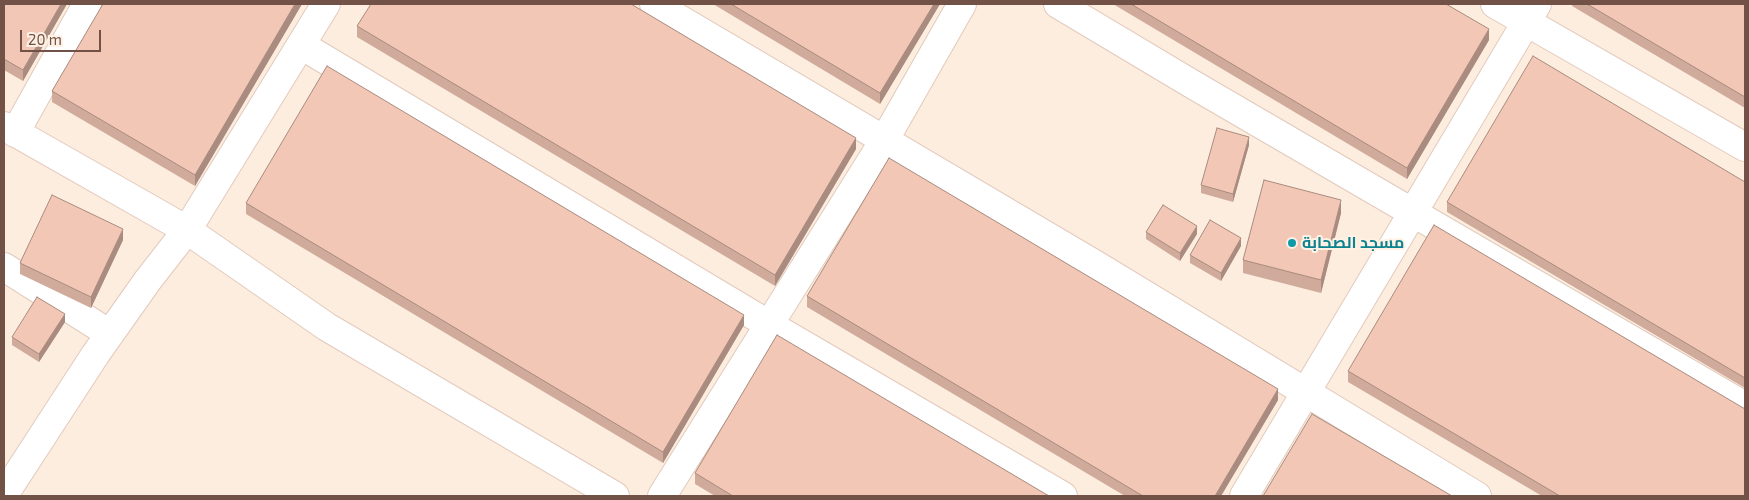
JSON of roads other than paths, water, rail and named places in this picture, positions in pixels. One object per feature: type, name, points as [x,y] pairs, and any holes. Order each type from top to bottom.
[{"type":"street","points":[[88,4],[9,130],[186,230],[327,327],[614,496]]},
{"type":"street","points":[[4,495],[110,334],[186,230],[326,4]]},
{"type":"street","points":[[654,4],[885,139],[1477,496]]},
{"type":"street","points":[[662,496],[885,139],[962,4]]},
{"type":"street","points":[[1058,4],[1745,406]]},
{"type":"street","points":[[1495,4],[1531,13],[1745,146]]},
{"type":"street","points":[[1244,496],[1531,13]]},
{"type":"street","points":[[301,46],[768,324],[1063,496]]},
{"type":"street","points":[[4,268],[110,334]]},
{"type":"place","name":"مسجد الصحابة","points":[[1292,243]]}]
